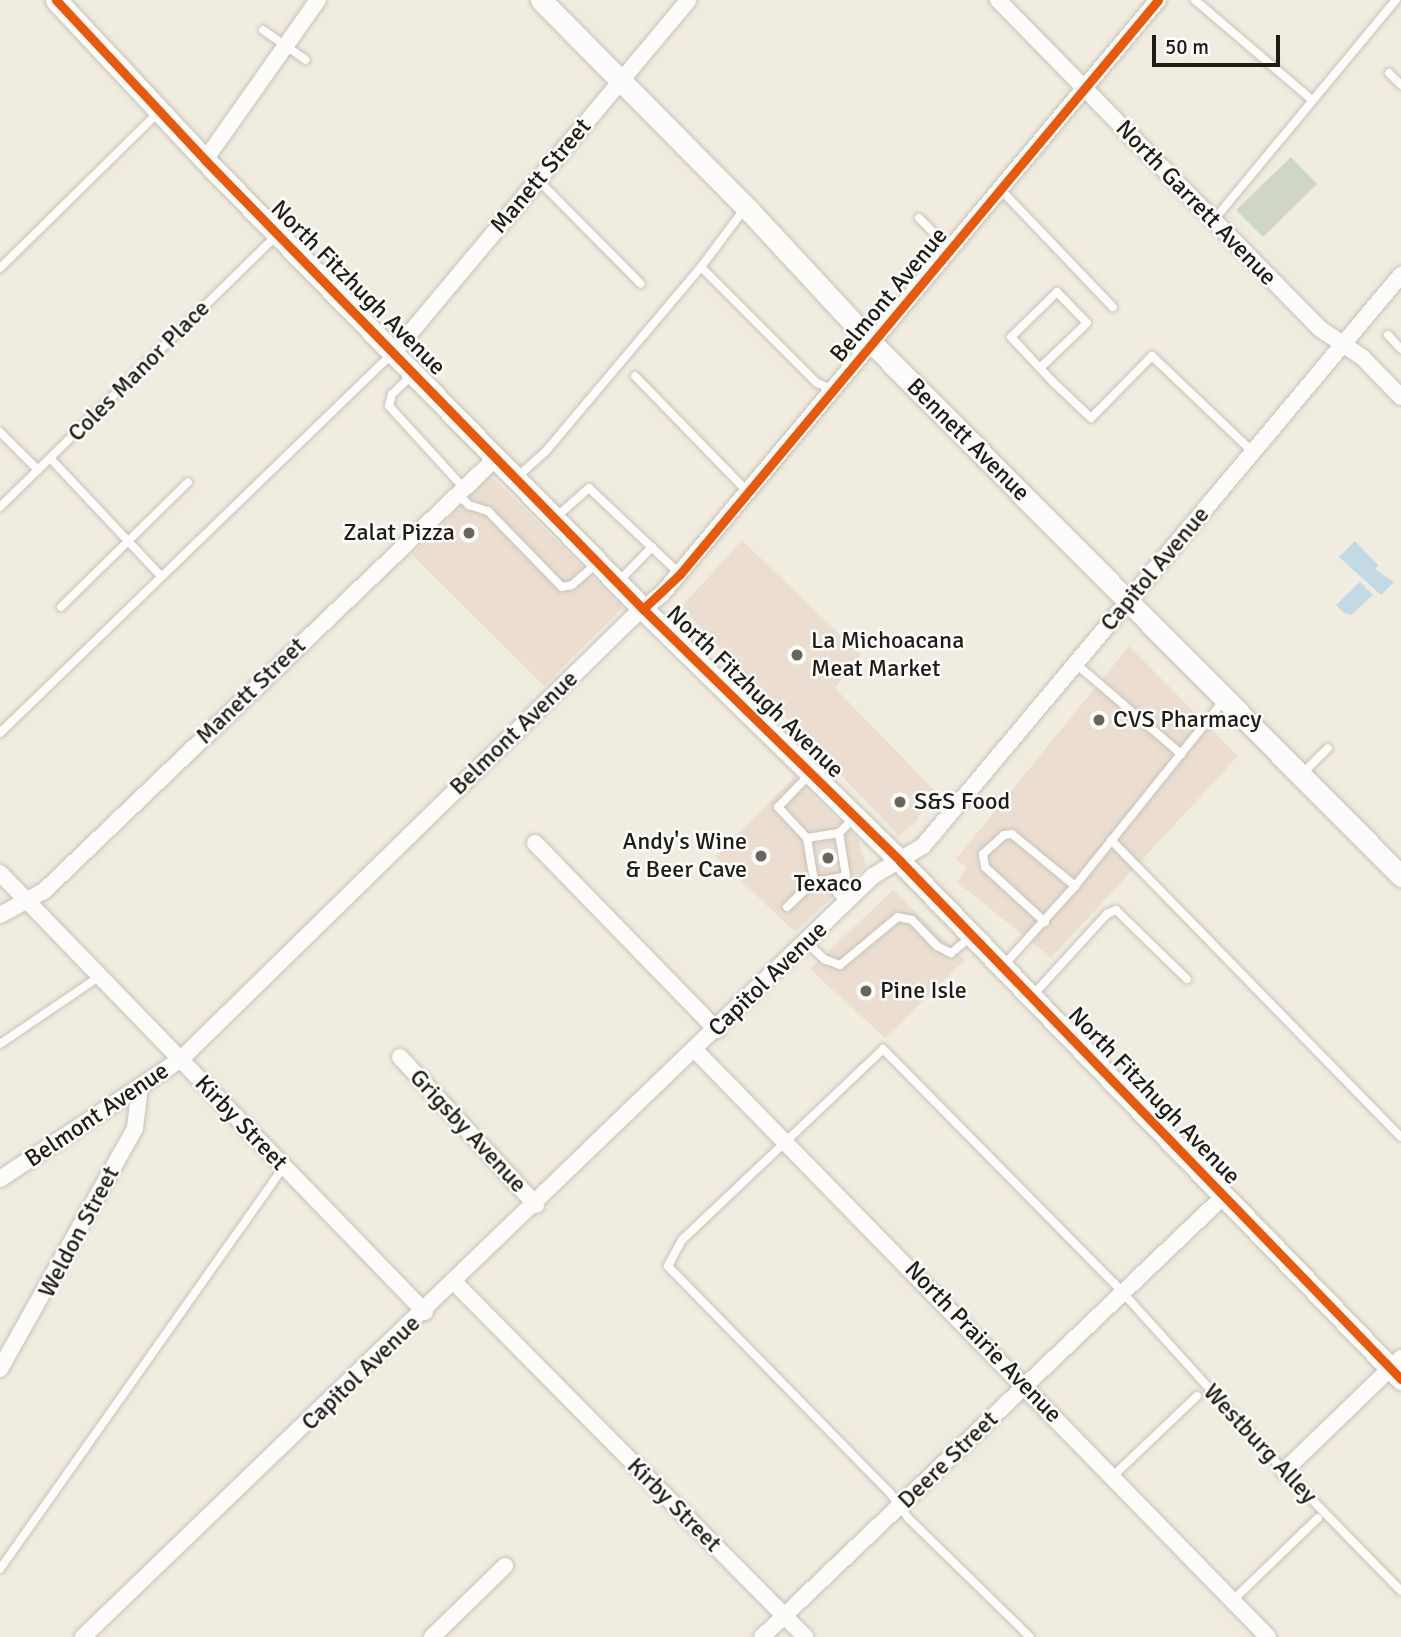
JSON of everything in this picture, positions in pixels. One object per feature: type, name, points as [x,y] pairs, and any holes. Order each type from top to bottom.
[{"type":"street","name":"North Fitzhugh Avenue","points":[[56,0],[205,160],[395,351],[643,609],[900,861],[1224,1196],[1397,1368]]},
{"type":"street","points":[[205,160],[318,0]]},
{"type":"street","name":"Bennett Avenue","points":[[541,0],[747,207],[873,344],[1127,602],[1226,696],[1401,876]]},
{"type":"street","name":"Manett Street","points":[[395,351],[688,0]]},
{"type":"street","name":"North Garrett Avenue","points":[[998,0],[1319,328],[1343,344],[1401,397]]},
{"type":"street","name":"Belmont Avenue","points":[[0,1179],[140,1089],[180,1060],[680,575],[1158,0]]},
{"type":"street","name":"Capitol Avenue","points":[[83,1637],[425,1312],[873,876],[923,846],[1401,275]]},
{"type":"street","name":"Manett Street","points":[[0,915],[44,891],[496,458]]},
{"type":"street","points":[[535,843],[717,1030]]},
{"type":"street","name":"Kirby Street","points":[[0,873],[425,1312]]},
{"type":"street","name":"North Prairie Avenue","points":[[695,1050],[1026,1385],[1268,1637]]},
{"type":"street","name":"Grigsby Avenue","points":[[400,1057],[536,1205]]},
{"type":"street","name":"Weldon Street","points":[[0,1369],[135,1128],[140,1089]]},
{"type":"street","name":"Deere Street","points":[[762,1637],[1224,1196]]},
{"type":"street","name":"Kirby Street","points":[[455,1283],[805,1637]]},
{"type":"street","points":[[1284,1471],[1397,1368]]},
{"type":"street","points":[[432,1637],[505,1566]]},
{"type":"lane","points":[[1195,0],[1312,100]]},
{"type":"lane","points":[[1213,221],[1395,0]]},
{"type":"lane","points":[[263,30],[306,60]]},
{"type":"lane","points":[[1389,73],[1401,85]]},
{"type":"lane","points":[[0,268],[160,111]]},
{"type":"lane","points":[[538,180],[641,284]]},
{"type":"lane","points":[[1001,190],[1113,307]]},
{"type":"lane","points":[[516,478],[546,451],[701,267],[747,207]]},
{"type":"lane","points":[[919,218],[951,250]]},
{"type":"lane","name":"Coles Manor Place","points":[[1,505],[278,234]]},
{"type":"lane","points":[[701,267],[817,383],[834,390]]},
{"type":"lane","points":[[1040,368],[1087,323],[1056,292],[1011,337],[1040,368],[1091,418],[1152,356],[1254,453]]},
{"type":"lane","points":[[1388,335],[1401,349]]},
{"type":"lane","points":[[0,733],[395,351]]},
{"type":"lane","points":[[415,372],[392,394],[389,406],[460,490],[469,505],[488,512],[562,587],[572,585],[598,562]]},
{"type":"lane","points":[[635,376],[749,492]]},
{"type":"lane","points":[[0,432],[38,470]]},
{"type":"lane","points":[[50,458],[161,576]]},
{"type":"lane","points":[[61,607],[188,482]]},
{"type":"lane","points":[[555,518],[589,488],[680,575]]},
{"type":"lane","points":[[618,582],[652,547]]},
{"type":"lane","points":[[1075,663],[1181,754]]},
{"type":"lane","points":[[1003,967],[1075,886],[1226,696]]},
{"type":"lane","points":[[1302,774],[1328,748]]},
{"type":"lane","points":[[811,774],[778,807],[807,838],[814,881]]},
{"type":"lane","points":[[807,838],[839,833],[855,817]]},
{"type":"lane","points":[[787,907],[814,881],[846,876],[839,833]]},
{"type":"lane","points":[[1045,922],[985,867],[984,854],[1004,835],[1012,834],[1075,886]]},
{"type":"lane","points":[[1111,840],[1401,1137]]},
{"type":"lane","points":[[827,880],[845,903]]},
{"type":"lane","points":[[1031,997],[1107,914],[1116,910],[1187,979]]},
{"type":"lane","points":[[806,942],[824,959],[840,965],[898,917],[912,920],[937,946],[951,953],[972,936]]},
{"type":"lane","points":[[0,1044],[100,976]]},
{"type":"lane","name":"Westburg Alley","points":[[785,1140],[883,1049],[1123,1293],[1284,1471],[1401,1591]]},
{"type":"lane","points":[[785,1140],[682,1240],[668,1266],[900,1507],[1030,1637]]},
{"type":"lane","points":[[0,1569],[284,1167]]},
{"type":"lane","points":[[1113,1476],[1197,1396]]},
{"type":"lane","points":[[1233,1600],[1318,1518]]},
{"type":"shaded area","points":[[491,476],[623,607],[544,686],[412,555]]},
{"type":"shaded area","points":[[742,540],[861,655],[835,688],[935,791],[915,823],[899,836],[681,607]]},
{"type":"shaded area","points":[[1129,646],[1238,756],[1051,958],[957,882],[967,868],[956,859]]},
{"type":"shaded area","points":[[794,778],[858,839],[866,866],[795,932],[715,856]]},
{"type":"shaded area","points":[[893,890],[965,960],[885,1038],[810,969]]},
{"type":"green space","points":[[1291,157],[1317,184],[1263,237],[1236,210]]},
{"type":"water","points":[[1355,541],[1378,565],[1375,569],[1394,582],[1381,595],[1339,557]]},
{"type":"water","points":[[1360,582],[1373,595],[1351,615],[1344,613],[1336,605]]},
{"type":"cycle path","points":[[56,0],[205,160],[643,609],[900,861],[1401,1379]]},
{"type":"cycle path","points":[[643,609],[680,574],[1158,0]]},
{"type":"place","name":"Zalat Pizza","points":[[469,533]]},
{"type":"place","name":"La Michoacana Meat Market","points":[[797,655]]},
{"type":"place","name":"CVS Pharmacy","points":[[1099,720]]},
{"type":"place","name":"S&S Food","points":[[900,802]]},
{"type":"place","name":"Andy's Wine & Beer Cave","points":[[761,856]]},
{"type":"place","name":"Texaco","points":[[828,858]]},
{"type":"place","name":"Pine Isle","points":[[866,991]]}]
